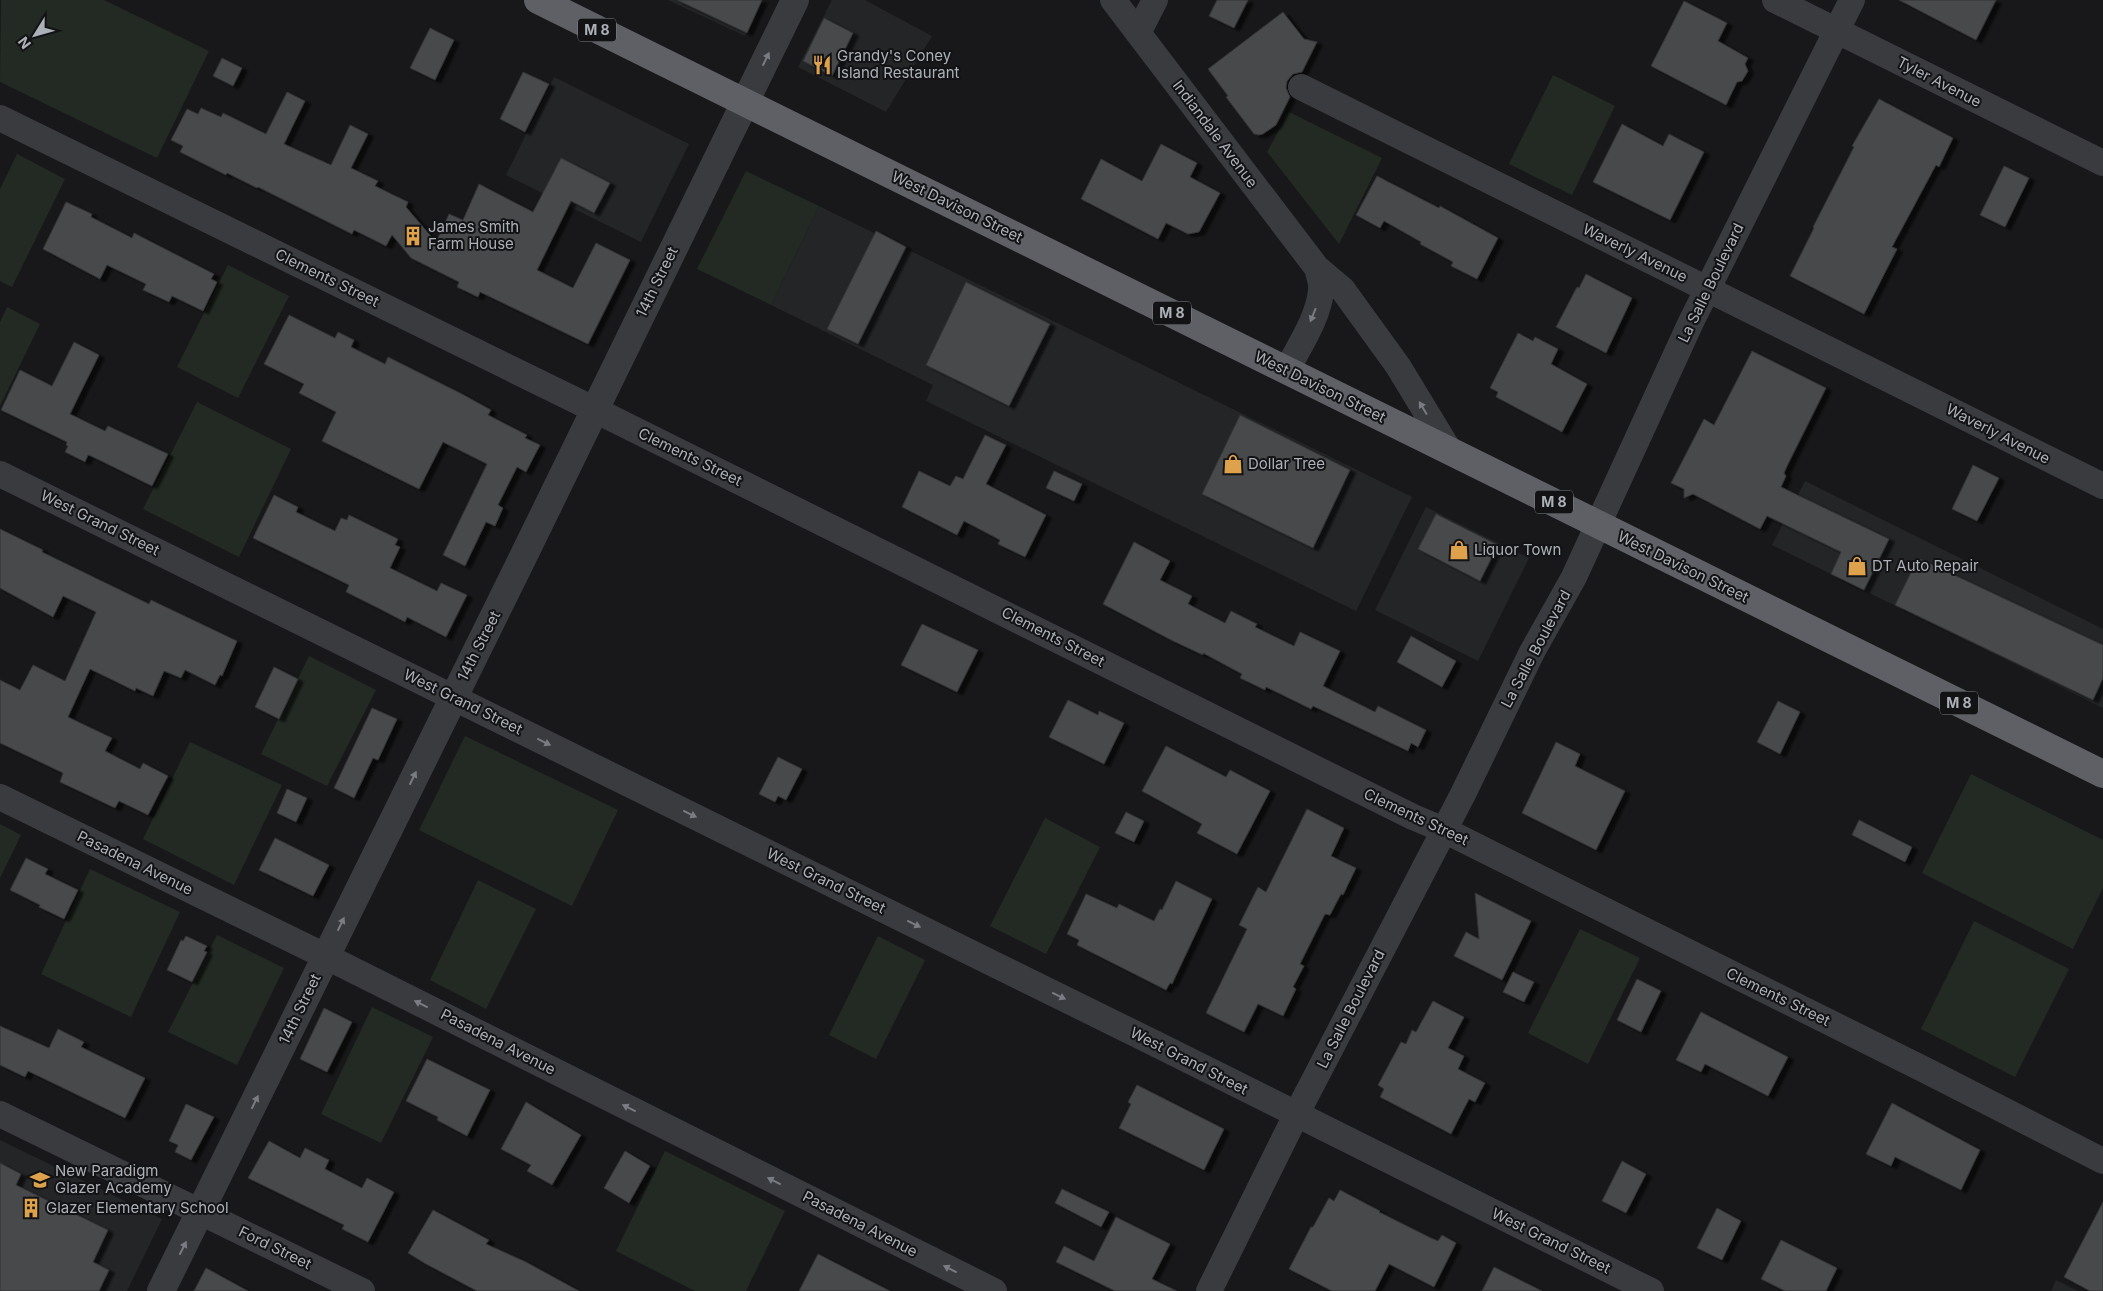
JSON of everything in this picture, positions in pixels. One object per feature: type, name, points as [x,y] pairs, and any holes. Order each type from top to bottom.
[{"type":"highway","name":"West Davison Street","points":[[538,0],[2103,774]]},
{"type":"street","name":"14th Street","points":[[161,1291],[795,0]]},
{"type":"street","name":"Indiandale Avenue","points":[[1113,0],[1317,268],[1343,290],[1398,366],[1449,450]]},
{"type":"street","points":[[1138,34],[1155,0]]},
{"type":"street","name":"Tyler Avenue","points":[[1775,0],[2103,163]]},
{"type":"street","name":"La Salle Boulevard","points":[[1208,1291],[1296,1115],[1444,830],[1532,652],[1574,577],[1708,289],[1852,0]]},
{"type":"street","name":"Waverly Avenue","points":[[1301,87],[2103,486]]},
{"type":"street","name":"Clements Street","points":[[0,118],[594,409],[1413,817],[1444,830],[2103,1161]]},
{"type":"street","name":"Indiandale Avenue","points":[[1287,370],[1310,324],[1319,301],[1321,290],[1317,268]]},
{"type":"street","name":"West Grand Street","points":[[0,474],[1651,1291]]},
{"type":"street","name":"Pasadena Avenue","points":[[0,797],[325,956],[994,1291]]},
{"type":"street","name":"Ford Street","points":[[0,1114],[362,1291]]},
{"type":"shaded area","points":[[1,0],[104,0],[209,51],[157,158],[0,82]]},
{"type":"shaded area","points":[[668,0],[761,0],[745,36]]},
{"type":"shaded area","points":[[832,0],[865,0],[932,36],[886,112],[798,67]]},
{"type":"shaded area","points":[[1553,75],[1615,106],[1572,195],[1509,164]]},
{"type":"shaded area","points":[[554,77],[689,144],[641,242],[506,175]]},
{"type":"shaded area","points":[[1289,112],[1382,158],[1339,244],[1267,152]]},
{"type":"shaded area","points":[[17,154],[65,179],[12,287],[0,281],[0,189]]},
{"type":"shaded area","points":[[746,171],[819,206],[771,305],[697,269]]},
{"type":"shaded area","points":[[819,206],[1412,497],[1356,611],[926,401],[933,385],[771,305]]},
{"type":"shaded area","points":[[228,265],[289,296],[238,398],[177,367]]},
{"type":"shaded area","points":[[7,307],[40,324],[0,406],[0,322]]},
{"type":"shaded area","points":[[197,402],[291,449],[239,557],[143,509]]},
{"type":"shaded area","points":[[1805,481],[2103,629],[2103,708],[1772,545]]},
{"type":"shaded area","points":[[1426,507],[1529,558],[1478,661],[1375,610]]},
{"type":"shaded area","points":[[309,656],[376,690],[327,786],[261,754]]},
{"type":"shaded area","points":[[465,736],[618,810],[572,906],[419,830]]},
{"type":"shaded area","points":[[190,742],[282,785],[234,885],[143,839]]},
{"type":"shaded area","points":[[1971,774],[2103,840],[2103,888],[2073,949],[1922,873]]},
{"type":"shaded area","points":[[1045,818],[1100,847],[1046,954],[990,926]]},
{"type":"shaded area","points":[[0,824],[21,835],[0,878]]},
{"type":"shaded area","points":[[90,869],[180,912],[131,1017],[41,974]]},
{"type":"shaded area","points":[[478,880],[536,909],[486,1009],[430,980]]},
{"type":"shaded area","points":[[1974,921],[2069,969],[2015,1077],[1921,1029]]},
{"type":"shaded area","points":[[1580,929],[1640,958],[1588,1064],[1528,1033]]},
{"type":"shaded area","points":[[217,935],[284,968],[237,1065],[168,1032]]},
{"type":"shaded area","points":[[878,936],[925,960],[876,1059],[829,1035]]},
{"type":"shaded area","points":[[372,1007],[433,1037],[381,1143],[321,1114]]},
{"type":"shaded area","name":"New Paradigm Glazer Academy","points":[[0,1140],[162,1219],[127,1291],[0,1291]]},
{"type":"shaded area","points":[[665,1151],[785,1211],[746,1291],[695,1291],[616,1251]]},
{"type":"shaded area","points":[[2056,1280],[2078,1291],[2051,1291]]},
{"type":"building","points":[[677,0],[762,0],[747,33]]},
{"type":"building","points":[[1217,0],[1248,0],[1234,28],[1209,16]]},
{"type":"building","points":[[1899,0],[1996,0],[1976,40]]},
{"type":"building","points":[[1684,1],[1727,23],[1718,41],[1748,58],[1745,64],[1748,71],[1742,81],[1737,82],[1726,105],[1651,66]]},
{"type":"building","points":[[1283,12],[1304,39],[1317,42],[1302,72],[1293,74],[1287,81],[1286,88],[1290,97],[1276,125],[1263,134],[1254,134],[1208,69]]},
{"type":"building","points":[[824,18],[853,33],[832,76],[803,61]]},
{"type":"building","points":[[430,28],[454,40],[435,80],[410,68]]},
{"type":"building","points":[[222,58],[242,68],[233,86],[213,76]]},
{"type":"building","points":[[523,72],[549,84],[525,132],[500,119]]},
{"type":"building","points":[[287,92],[305,101],[284,144],[331,165],[350,125],[368,134],[351,168],[378,181],[375,186],[408,202],[406,207],[436,242],[449,214],[463,220],[479,184],[533,212],[561,158],[610,183],[594,213],[571,201],[537,270],[573,288],[596,243],[630,260],[588,344],[480,292],[478,297],[457,287],[459,282],[411,258],[392,235],[386,246],[354,230],[352,234],[258,187],[227,173],[226,175],[180,152],[183,146],[171,140],[187,109],[198,114],[201,108],[221,117],[223,113],[266,134]]},
{"type":"building","points":[[1879,99],[1953,138],[1939,167],[1936,165],[1892,247],[1897,249],[1864,314],[1790,276],[1854,147],[1852,146]]},
{"type":"building","points":[[1622,124],[1663,146],[1669,134],[1704,152],[1670,220],[1593,182]]},
{"type":"building","points":[[1161,144],[1197,163],[1190,177],[1220,193],[1199,232],[1188,234],[1166,223],[1158,239],[1081,199],[1101,159],[1142,181]]},
{"type":"building","points":[[2004,166],[2029,178],[2005,227],[1980,215]]},
{"type":"building","points":[[1377,176],[1439,208],[1440,206],[1498,238],[1477,279],[1451,266],[1453,262],[1384,221],[1380,228],[1356,215]]},
{"type":"building","points":[[66,202],[92,214],[91,217],[132,238],[134,233],[214,274],[211,279],[217,282],[203,311],[172,296],[169,302],[143,290],[146,284],[107,265],[100,279],[43,249]]},
{"type":"building","points":[[876,231],[906,247],[858,344],[827,329]]},
{"type":"building","points":[[1586,274],[1632,298],[1606,353],[1556,327]]},
{"type":"building","points":[[966,282],[1050,324],[1009,406],[926,365]]},
{"type":"building","points":[[289,315],[335,338],[338,332],[354,340],[351,347],[385,364],[388,357],[462,394],[491,410],[488,415],[527,435],[525,438],[540,445],[526,472],[517,467],[498,505],[503,508],[495,526],[486,522],[465,566],[443,555],[487,464],[443,442],[419,489],[322,441],[336,412],[299,393],[304,384],[264,364]]},
{"type":"building","points":[[1518,333],[1533,341],[1535,337],[1558,349],[1551,364],[1587,384],[1562,432],[1496,397],[1498,392],[1490,388]]},
{"type":"building","points":[[74,342],[99,355],[70,414],[105,431],[108,426],[168,454],[152,486],[91,456],[88,455],[85,462],[65,452],[68,446],[66,445],[67,442],[1,410],[20,370],[52,386]]},
{"type":"building","points":[[1752,351],[1826,388],[1788,464],[1784,473],[1786,476],[1781,487],[1889,539],[1864,590],[1831,574],[1841,552],[1767,516],[1760,529],[1693,494],[1684,498],[1684,489],[1671,483],[1704,419],[1714,425]]},
{"type":"building","points":[[1240,415],[1350,470],[1313,548],[1202,494]]},
{"type":"building","points":[[985,435],[1006,445],[986,484],[1046,515],[1025,557],[998,544],[1000,540],[964,521],[957,535],[902,507],[919,471],[950,486],[956,476],[963,479]]},
{"type":"building","points":[[1973,465],[1999,478],[1977,521],[1952,509]]},
{"type":"building","points":[[1054,471],[1082,484],[1074,501],[1046,488]]},
{"type":"building","points":[[274,495],[298,507],[296,512],[335,531],[341,518],[347,520],[349,515],[398,539],[395,545],[400,547],[390,568],[437,591],[441,583],[467,595],[446,637],[407,617],[405,622],[346,592],[349,585],[253,538]]},
{"type":"building","points":[[1436,514],[1498,545],[1480,581],[1418,549]]},
{"type":"building","points":[[0,529],[43,550],[42,552],[149,604],[151,600],[237,641],[222,676],[220,675],[215,685],[185,670],[181,678],[164,671],[153,696],[136,688],[135,691],[90,669],[68,717],[112,738],[105,751],[140,769],[143,763],[168,776],[148,815],[119,801],[115,808],[60,782],[63,773],[0,743],[0,680],[20,690],[33,665],[65,681],[96,612],[63,596],[53,617],[0,588]]},
{"type":"building","points":[[1134,542],[1170,561],[1160,580],[1192,596],[1188,604],[1225,623],[1231,611],[1257,624],[1255,627],[1294,646],[1300,632],[1340,651],[1323,686],[1375,712],[1378,706],[1426,730],[1418,747],[1411,743],[1408,751],[1313,706],[1311,709],[1266,687],[1265,690],[1240,678],[1242,674],[1203,653],[1203,655],[1171,640],[1103,604]]},
{"type":"building","points":[[1918,558],[2103,645],[2103,678],[2093,700],[1895,605]]},
{"type":"building","points":[[922,624],[978,650],[957,692],[901,665]]},
{"type":"building","points":[[1411,636],[1456,661],[1442,687],[1397,662]]},
{"type":"building","points":[[274,667],[298,679],[279,719],[255,707]]},
{"type":"building","points":[[1068,700],[1098,715],[1099,711],[1124,723],[1104,764],[1049,737]]},
{"type":"building","points":[[1778,701],[1800,712],[1780,754],[1757,742]]},
{"type":"building","points":[[372,708],[397,719],[378,760],[373,758],[354,798],[334,788]]},
{"type":"building","points":[[1556,742],[1580,754],[1575,766],[1625,791],[1596,850],[1522,813]]},
{"type":"building","points":[[1166,746],[1226,777],[1230,770],[1270,791],[1237,854],[1197,833],[1202,824],[1142,791]]},
{"type":"building","points":[[778,757],[802,769],[786,800],[778,796],[775,802],[759,794]]},
{"type":"building","points":[[287,789],[307,798],[296,822],[277,813]]},
{"type":"building","points":[[1307,809],[1344,828],[1331,856],[1356,868],[1343,895],[1341,894],[1330,915],[1325,914],[1300,964],[1304,966],[1293,987],[1296,989],[1283,1016],[1258,1004],[1244,1032],[1206,1013],[1247,929],[1239,925],[1258,887],[1266,892]]},
{"type":"building","points":[[1126,812],[1144,821],[1134,842],[1115,833]]},
{"type":"building","points":[[1859,820],[1912,847],[1905,862],[1852,835]]},
{"type":"building","points":[[275,838],[329,865],[313,896],[259,870]]},
{"type":"building","points":[[26,858],[48,869],[45,874],[78,890],[64,919],[10,890]]},
{"type":"building","points":[[1176,881],[1212,899],[1172,984],[1170,983],[1166,990],[1077,945],[1079,940],[1067,934],[1086,894],[1117,908],[1119,904],[1154,921],[1160,909],[1162,910]]},
{"type":"building","points":[[1475,893],[1531,921],[1502,980],[1454,956],[1466,932],[1479,939]]},
{"type":"building","points":[[186,936],[207,946],[204,951],[207,952],[192,982],[167,970],[181,940],[183,941]]},
{"type":"building","points":[[1513,972],[1534,982],[1524,1002],[1503,992]]},
{"type":"building","points":[[1637,979],[1661,991],[1641,1032],[1617,1020]]},
{"type":"building","points":[[1433,1001],[1464,1017],[1448,1048],[1464,1056],[1458,1069],[1485,1083],[1475,1102],[1469,1099],[1451,1134],[1380,1097],[1384,1089],[1378,1085],[1401,1042],[1406,1044],[1412,1030],[1416,1032]]},
{"type":"building","points":[[324,1008],[352,1022],[327,1072],[300,1059]]},
{"type":"building","points":[[1701,1012],[1788,1057],[1768,1096],[1705,1064],[1701,1072],[1676,1060]]},
{"type":"building","points":[[0,1026],[49,1048],[58,1029],[84,1042],[81,1047],[145,1078],[125,1118],[28,1071],[25,1077],[0,1065]]},
{"type":"building","points":[[427,1059],[490,1090],[467,1136],[437,1120],[438,1117],[406,1101]]},
{"type":"building","points":[[1137,1085],[1224,1129],[1204,1170],[1119,1128],[1131,1104],[1128,1102]]},
{"type":"building","points":[[526,1102],[581,1135],[552,1185],[527,1171],[531,1165],[501,1149]]},
{"type":"building","points":[[1892,1103],[1980,1150],[1961,1190],[1895,1157],[1891,1166],[1866,1154]]},
{"type":"building","points":[[186,1104],[214,1117],[191,1160],[175,1152],[178,1145],[169,1141]]},
{"type":"building","points":[[269,1141],[300,1158],[305,1148],[329,1160],[325,1169],[362,1188],[367,1178],[394,1192],[368,1242],[342,1229],[344,1225],[248,1178]]},
{"type":"building","points":[[625,1151],[650,1166],[629,1203],[604,1188]]},
{"type":"building","points":[[1622,1161],[1646,1174],[1626,1213],[1602,1201]]},
{"type":"building","name":"Glazer Elementary School","points":[[0,1163],[21,1174],[16,1185],[108,1230],[93,1262],[109,1270],[99,1291],[0,1291]]},
{"type":"building","points":[[1062,1189],[1109,1212],[1101,1227],[1055,1203]]},
{"type":"building","points":[[1340,1190],[1431,1238],[1438,1241],[1442,1235],[1456,1243],[1434,1287],[1389,1264],[1375,1291],[1332,1291],[1289,1269],[1329,1198],[1334,1201]]},
{"type":"building","points":[[2103,1202],[2103,1291],[2090,1291],[2064,1277]]},
{"type":"building","points":[[1717,1208],[1741,1221],[1722,1260],[1697,1248]]},
{"type":"building","points":[[433,1210],[489,1240],[486,1244],[526,1262],[579,1291],[477,1291],[426,1264],[408,1253]]},
{"type":"building","points":[[1116,1217],[1170,1244],[1152,1279],[1177,1291],[1115,1291],[1056,1262],[1064,1246],[1094,1261]]},
{"type":"building","points":[[1781,1240],[1837,1268],[1826,1291],[1785,1291],[1761,1279]]},
{"type":"building","points":[[818,1254],[851,1271],[890,1291],[799,1291]]},
{"type":"building","points":[[1494,1267],[1542,1291],[1482,1291]]},
{"type":"building","points":[[206,1268],[248,1291],[194,1291]]},
{"type":"place","name":"Grandy's Coney Island Restaurant","points":[[822,65]]},
{"type":"place","name":"James Smith Farm House","points":[[413,236]]},
{"type":"place","name":"Dollar Tree","points":[[1233,464]]},
{"type":"place","name":"Liquor Town","points":[[1459,550]]},
{"type":"place","name":"DT Auto Repair","points":[[1857,566]]},
{"type":"place","name":"New Paradigm Glazer Academy","points":[[40,1180]]},
{"type":"place","name":"Glazer Elementary School","points":[[31,1208]]}]
